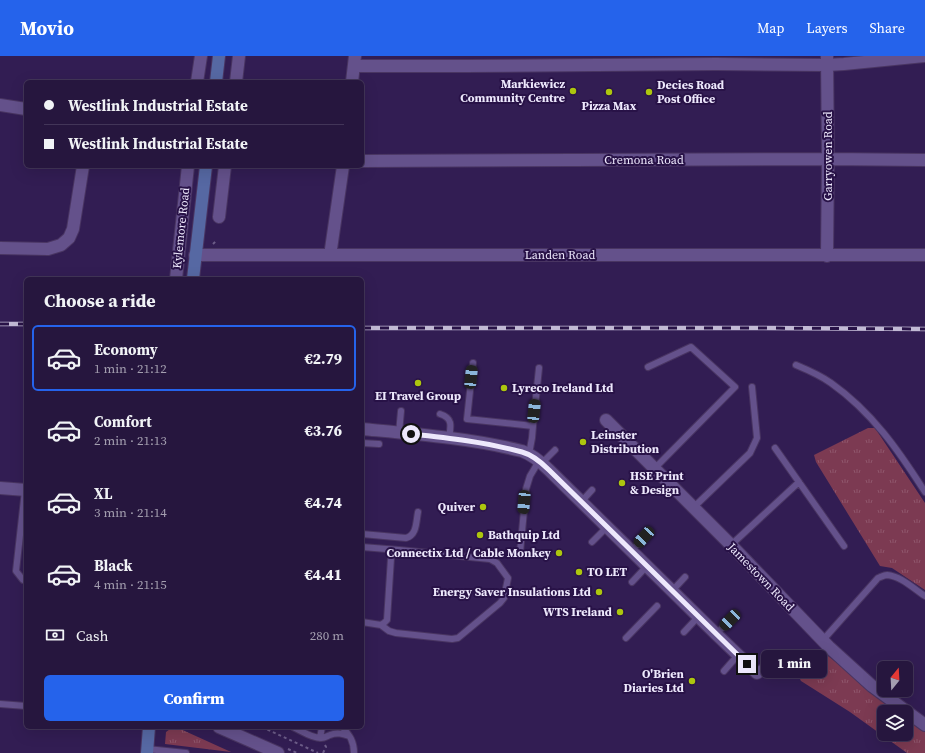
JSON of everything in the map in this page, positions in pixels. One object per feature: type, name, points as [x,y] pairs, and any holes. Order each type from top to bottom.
[{"type":"main road","points":[[216,80],[219,60]]},
{"type":"main road","name":"Kylemore Road","points":[[193,277],[206,168]]},
{"type":"main road","points":[[147,751],[149,729]]},
{"type":"street","points":[[236,80],[239,56]]},
{"type":"street","points":[[352,80],[355,61],[827,60],[844,64],[925,56]]},
{"type":"street","points":[[197,80],[200,58],[219,60]]},
{"type":"street","name":"Garryowen Road","points":[[827,60],[827,256]]},
{"type":"street","points":[[0,105],[24,109]]},
{"type":"street","name":"Cremona Road","points":[[364,161],[925,160]]},
{"type":"street","points":[[0,248],[48,249],[61,244],[69,238],[73,229],[83,168]]},
{"type":"street","points":[[219,217],[225,168]]},
{"type":"street","points":[[332,255],[331,249],[343,168]]},
{"type":"street","name":"Kylemore Road","points":[[176,277],[187,172],[204,178]]},
{"type":"street","name":"Landen Road","points":[[195,255],[925,255]]},
{"type":"street","name":"Jamestown Road","points":[[606,420],[829,646],[872,686],[925,725]]},
{"type":"street","points":[[364,429],[449,438],[495,445],[529,454],[541,462],[757,673]]},
{"type":"street","points":[[0,488],[24,490]]},
{"type":"street","points":[[224,729],[278,753]]},
{"type":"lane","points":[[648,367],[691,347],[735,386],[654,469]]},
{"type":"lane","points":[[473,363],[467,419],[533,426]]},
{"type":"lane","points":[[796,365],[831,383],[859,406],[879,426],[904,459],[925,492]]},
{"type":"lane","points":[[529,454],[539,368]]},
{"type":"lane","points":[[693,508],[750,453],[757,438],[752,387]]},
{"type":"lane","points":[[399,433],[401,411]]},
{"type":"lane","points":[[440,414],[449,419],[449,438]]},
{"type":"lane","points":[[364,443],[379,444]]},
{"type":"lane","points":[[775,448],[844,546]]},
{"type":"lane","points":[[520,553],[526,489],[530,476],[541,462],[555,450]]},
{"type":"lane","points":[[731,545],[799,482]]},
{"type":"lane","points":[[581,502],[592,490]]},
{"type":"lane","points":[[24,506],[16,571],[24,580]]},
{"type":"lane","points":[[364,534],[406,538],[410,537],[414,534],[418,512]]},
{"type":"lane","points":[[592,542],[607,527]]},
{"type":"lane","points":[[631,551],[644,537]]},
{"type":"lane","points":[[364,547],[490,560],[497,563],[508,578],[504,598],[500,603],[458,638],[452,639],[396,633],[389,631],[381,625],[364,622]]},
{"type":"lane","points":[[381,625],[387,620],[391,558],[399,550]]},
{"type":"lane","points":[[632,582],[647,566]]},
{"type":"lane","points":[[823,640],[878,578],[886,575],[894,576],[925,596]]},
{"type":"lane","points":[[672,591],[685,577]]},
{"type":"lane","points":[[626,638],[657,606]]},
{"type":"lane","points":[[684,632],[698,616]]},
{"type":"lane","points":[[716,634],[730,620]]},
{"type":"lane","points":[[724,671],[738,655]]},
{"type":"lane","points":[[757,673],[772,656]]},
{"type":"lane","points":[[0,704],[24,706]]},
{"type":"lane","points":[[297,729],[314,737],[320,738],[336,733],[350,736]]},
{"type":"lane","points":[[320,738],[322,729]]},
{"type":"lane","points":[[344,729],[352,740],[354,753]]},
{"type":"lane","points":[[147,751],[186,753]]},
{"type":"path","points":[[266,729],[318,753]]},
{"type":"green space","points":[[868,428],[875,428],[925,503],[925,590],[892,568],[880,566],[816,462],[814,455]]},
{"type":"green space","points":[[828,656],[877,693],[877,697],[882,697],[893,705],[877,705],[877,731],[850,712],[801,681],[799,677]]},
{"type":"green space","points":[[913,721],[925,730],[925,753],[907,753],[890,741],[913,741]]},
{"type":"green space","points":[[170,729],[180,729],[231,752],[165,744],[166,732]]},
{"type":"railway","points":[[0,324],[24,324]]},
{"type":"railway","points":[[364,328],[925,329]]},
{"type":"place","name":"Markiewicz Community Centre","points":[[573,91]]},
{"type":"place","name":"Pizza Max","points":[[609,92]]},
{"type":"place","name":"Decies Road Post Office","points":[[649,92]]},
{"type":"place","name":"EI Travel Group","points":[[418,383]]},
{"type":"place","name":"Lyreco Ireland Ltd","points":[[504,388]]},
{"type":"place","name":"Leinster Distribution","points":[[583,442]]},
{"type":"place","name":"HSE Print & Design","points":[[622,483]]},
{"type":"place","name":"Quiver","points":[[483,507]]},
{"type":"place","name":"Bathquip Ltd","points":[[480,535]]},
{"type":"place","name":"Connectix Ltd / Cable Monkey","points":[[559,553]]},
{"type":"place","name":"TO LET","points":[[579,572]]},
{"type":"place","name":"Energy Saver Insulations Ltd","points":[[599,592]]},
{"type":"place","name":"WTS Ireland","points":[[620,612]]},
{"type":"place","name":"O'Brien Diaries Ltd","points":[[692,681]]},
{"type":"route","points":[[411,434],[479,442],[522,452],[535,457],[747,664]]}]
